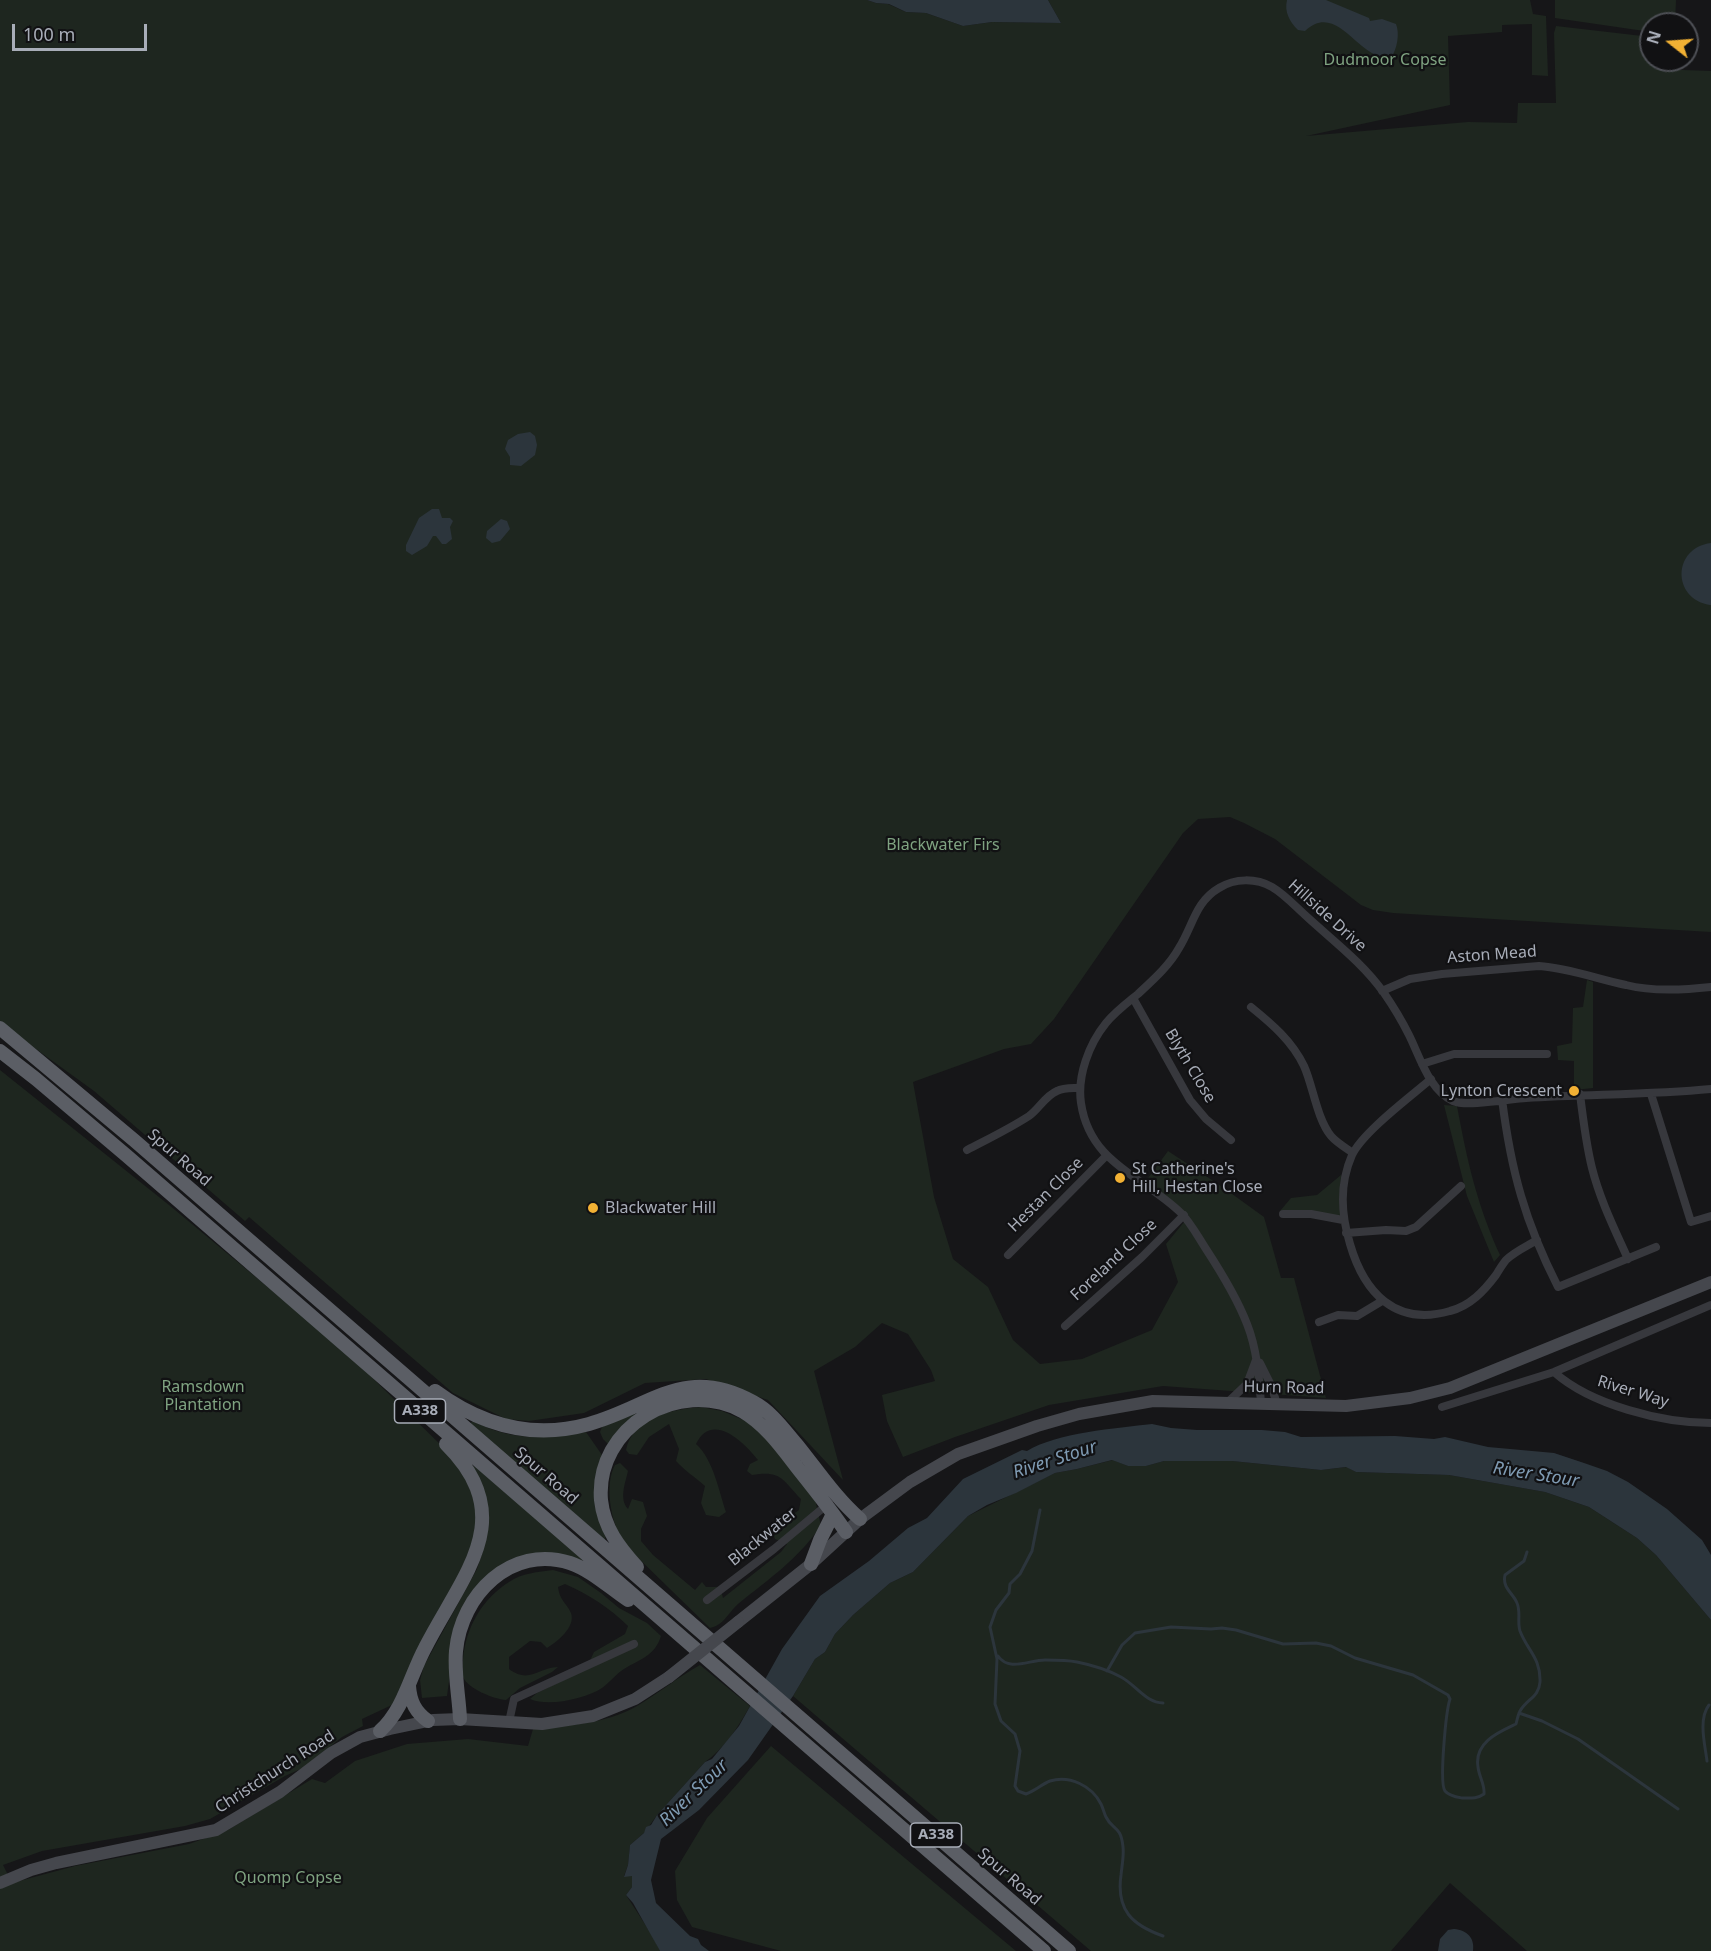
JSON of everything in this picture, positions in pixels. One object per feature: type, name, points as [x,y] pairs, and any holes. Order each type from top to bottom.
[{"type":"highway","name":"Spur Road","points":[[0,1028],[135,1141],[1069,1951]]},
{"type":"highway","name":"Spur Road","points":[[0,1051],[93,1126],[1044,1951]]},
{"type":"highway","points":[[397,1368],[427,1385],[467,1413],[500,1425],[528,1430],[562,1429],[589,1424],[674,1389],[701,1386],[729,1392],[755,1403],[778,1421],[832,1505],[846,1532]]},
{"type":"highway","points":[[380,1731],[391,1721],[409,1686],[424,1649],[475,1555],[482,1532],[482,1507],[476,1485],[463,1461],[395,1389]]},
{"type":"highway","points":[[669,1605],[616,1543],[606,1523],[601,1500],[603,1476],[616,1443],[632,1425],[648,1414],[677,1401],[699,1399],[722,1403],[742,1412],[763,1427],[832,1505],[860,1519]]},
{"type":"highway","points":[[811,1564],[832,1505]]},
{"type":"highway","points":[[460,1719],[455,1652],[463,1619],[477,1593],[495,1576],[511,1567],[534,1560],[570,1563],[667,1623]]},
{"type":"highway","points":[[409,1686],[410,1697],[415,1708],[428,1721]]},
{"type":"main road","name":"Hurn Road","points":[[738,1622],[811,1564],[860,1519],[910,1482],[958,1454],[1037,1426],[1079,1414],[1153,1401],[1346,1406],[1410,1398],[1450,1388],[1711,1282]]},
{"type":"main road","name":"Christchurch Road","points":[[0,1883],[31,1870],[56,1863],[216,1830],[280,1792],[331,1753],[360,1737],[380,1731],[428,1721],[460,1719],[542,1724],[593,1716],[635,1699],[669,1677],[738,1622]]},
{"type":"street","name":"Hillside Drive","points":[[1261,1403],[1256,1358],[1248,1325],[1218,1267],[1184,1215],[1106,1156],[1096,1144],[1086,1124],[1080,1102],[1082,1069],[1099,1033],[1107,1022],[1155,979],[1172,959],[1188,932],[1194,915],[1207,897],[1223,885],[1244,880],[1273,887],[1354,960],[1382,991],[1440,1092],[1455,1102],[1580,1094],[1651,1094],[1711,1089]]},
{"type":"street","name":"Aston Mead","points":[[1382,991],[1410,979],[1539,966],[1553,967],[1628,986],[1711,987]]},
{"type":"street","name":"Blyth Close","points":[[1133,998],[1190,1100],[1206,1119],[1231,1140]]},
{"type":"street","points":[[1251,1007],[1278,1029],[1292,1047],[1303,1064],[1327,1129],[1335,1140],[1353,1153]]},
{"type":"street","points":[[1422,1064],[1454,1054],[1547,1054]]},
{"type":"street","points":[[1431,1079],[1364,1137],[1353,1153],[1343,1183],[1343,1220],[1359,1271],[1366,1283],[1382,1301],[1397,1309],[1422,1314],[1441,1313],[1458,1308],[1484,1290],[1505,1261],[1537,1240]]},
{"type":"street","points":[[967,1150],[1032,1114],[1055,1091],[1064,1088],[1080,1088]]},
{"type":"street","points":[[1580,1094],[1592,1170],[1606,1211],[1628,1259]]},
{"type":"street","points":[[1651,1094],[1691,1222],[1711,1216]]},
{"type":"street","points":[[1502,1099],[1518,1190],[1558,1287],[1656,1247]]},
{"type":"street","name":"Hestan Close","points":[[1008,1255],[1106,1156]]},
{"type":"street","points":[[1346,1233],[1406,1231],[1416,1227],[1461,1186]]},
{"type":"street","points":[[1283,1214],[1311,1214],[1343,1220]]},
{"type":"street","name":"Foreland Close","points":[[1065,1326],[1142,1257],[1184,1215]]},
{"type":"street","points":[[1319,1322],[1338,1315],[1357,1316],[1382,1301]]},
{"type":"street","points":[[1442,1407],[1554,1372],[1711,1305]]},
{"type":"street","name":"Hillside Drive","points":[[1256,1358],[1271,1385],[1276,1404]]},
{"type":"street","points":[[1227,1403],[1247,1384],[1256,1358]]},
{"type":"street","name":"River Way","points":[[1554,1372],[1569,1385],[1608,1404],[1682,1422],[1711,1423]]},
{"type":"street","name":"Blackwater","points":[[707,1600],[832,1505]]},
{"type":"street","points":[[509,1722],[513,1699],[634,1644]]},
{"type":"green space","points":[[0,0],[867,0],[888,4],[906,12],[926,13],[963,26],[992,22],[1061,23],[1048,0],[1530,0],[1533,14],[1546,16],[1548,76],[1532,75],[1532,24],[1502,25],[1502,32],[1448,36],[1450,105],[1306,136],[1468,122],[1517,123],[1518,103],[1556,103],[1554,33],[1556,26],[1639,36],[1639,72],[1711,71],[1711,932],[1373,910],[1361,905],[1275,839],[1230,817],[1198,819],[1183,833],[1054,1019],[1031,1044],[1004,1049],[913,1082],[934,1197],[953,1259],[988,1287],[1013,1340],[1040,1364],[1082,1359],[1152,1330],[1178,1282],[1166,1244],[1189,1216],[1146,1181],[1168,1151],[1264,1217],[1281,1278],[1294,1278],[1326,1398],[1163,1386],[1049,1405],[903,1457],[887,1421],[882,1395],[935,1381],[931,1370],[908,1334],[882,1323],[855,1347],[814,1371],[843,1480],[768,1400],[706,1379],[645,1383],[584,1413],[529,1421],[506,1419],[453,1393],[249,1217],[245,1221],[94,1091],[0,1023]]},
{"type":"green space","points":[[1555,0],[1676,0],[1676,12],[1639,12],[1639,30],[1555,18]]},
{"type":"green space","points":[[1587,980],[1593,982],[1593,1088],[1574,1090],[1574,1061],[1558,1060],[1557,1046],[1572,1043],[1573,1008],[1583,1007]]},
{"type":"green space","points":[[0,1070],[169,1205],[346,1352],[450,1454],[459,1465],[478,1507],[471,1553],[401,1695],[397,1694],[394,1704],[362,1719],[363,1726],[342,1737],[303,1768],[210,1819],[185,1826],[42,1851],[3,1865],[12,1883],[75,1866],[189,1844],[228,1830],[312,1779],[325,1783],[355,1761],[407,1744],[468,1739],[528,1746],[533,1729],[586,1723],[613,1717],[637,1706],[700,1665],[750,1706],[725,1744],[705,1762],[657,1815],[644,1833],[630,1845],[628,1865],[624,1876],[632,1876],[632,1887],[626,1895],[660,1951],[0,1951]]},
{"type":"green space","points":[[1444,1105],[1457,1106],[1474,1182],[1500,1255],[1494,1262],[1467,1196]]},
{"type":"green space","points":[[1341,1175],[1340,1216],[1280,1211],[1291,1198],[1317,1195]]},
{"type":"green space","points":[[656,1403],[609,1445],[603,1439],[600,1432],[602,1427]]},
{"type":"green space","points":[[701,1407],[722,1411],[746,1421],[770,1442],[815,1499],[821,1526],[792,1559],[738,1604],[722,1621],[710,1628],[630,1550],[619,1534],[613,1518],[609,1490],[615,1465],[620,1463],[628,1471],[623,1496],[628,1509],[632,1499],[643,1502],[647,1516],[641,1529],[641,1541],[653,1555],[695,1590],[702,1582],[706,1587],[720,1587],[723,1598],[781,1552],[787,1544],[775,1539],[773,1533],[777,1526],[799,1510],[801,1499],[785,1481],[775,1475],[752,1475],[747,1471],[750,1464],[758,1460],[736,1438],[719,1430],[710,1430],[703,1434],[696,1444],[707,1458],[718,1485],[726,1512],[719,1517],[706,1515],[701,1503],[705,1486],[676,1461],[679,1449],[669,1424],[649,1437],[637,1455],[629,1454],[626,1450],[630,1439],[645,1422],[678,1410]]},
{"type":"green space","points":[[473,1420],[486,1427],[514,1435],[543,1437],[586,1432],[602,1455],[594,1493],[606,1536],[604,1541],[470,1424]]},
{"type":"green space","points":[[1113,1460],[1128,1466],[1146,1466],[1164,1461],[1232,1461],[1321,1470],[1347,1467],[1356,1472],[1449,1475],[1545,1492],[1589,1507],[1637,1538],[1656,1555],[1711,1620],[1711,1951],[1527,1951],[1450,1883],[1391,1951],[1091,1951],[793,1696],[815,1659],[825,1652],[835,1634],[853,1615],[890,1583],[913,1572],[968,1516],[1055,1473]]},
{"type":"green space","points":[[471,1465],[583,1559],[582,1563],[520,1558],[459,1619],[450,1648],[447,1696],[422,1698],[420,1680],[424,1666],[477,1569],[483,1551],[487,1512]]},
{"type":"green space","points":[[553,1570],[578,1577],[619,1608],[647,1623],[661,1636],[655,1648],[595,1692],[566,1701],[546,1702],[530,1699],[537,1693],[586,1669],[594,1652],[625,1634],[628,1626],[598,1602],[565,1584],[558,1587],[559,1592],[572,1618],[565,1634],[547,1648],[541,1642],[530,1641],[509,1657],[509,1669],[522,1675],[558,1667],[520,1688],[506,1700],[495,1698],[470,1686],[463,1677],[462,1671],[465,1647],[472,1625],[483,1605],[499,1589],[514,1579],[530,1573]]},
{"type":"green space","points":[[771,1746],[1016,1951],[781,1951],[692,1927],[677,1900],[675,1871],[707,1818]]},
{"type":"water","points":[[867,0],[1048,0],[1061,23],[992,22],[963,26],[926,13],[906,12],[889,4]]},
{"type":"water","points":[[1287,0],[1326,0],[1369,18],[1370,21],[1382,19],[1396,24],[1398,37],[1391,58],[1368,51],[1338,27],[1328,23],[1317,23],[1305,31],[1298,30],[1288,16]]},
{"type":"water","points":[[530,432],[535,436],[537,445],[535,455],[521,466],[510,465],[510,457],[505,449],[508,440],[518,434]]},
{"type":"water","points":[[432,509],[439,509],[442,518],[450,518],[453,521],[450,527],[452,539],[442,544],[436,536],[433,536],[427,546],[412,555],[406,551],[406,545],[419,518]]},
{"type":"water","points":[[501,519],[507,521],[510,529],[500,541],[492,543],[486,538],[487,531]]},
{"type":"water","points":[[1711,543],[1710,605],[1698,601],[1689,593],[1683,584],[1682,574],[1689,554],[1698,547]]},
{"type":"water","name":"River Stour","points":[[1152,1424],[1197,1430],[1285,1432],[1301,1437],[1395,1436],[1434,1439],[1445,1437],[1488,1447],[1554,1453],[1607,1471],[1628,1482],[1667,1509],[1702,1540],[1711,1555],[1711,1620],[1656,1555],[1637,1538],[1589,1507],[1545,1492],[1449,1475],[1356,1472],[1346,1467],[1321,1470],[1232,1461],[1164,1461],[1146,1466],[1128,1466],[1112,1460],[1055,1473],[968,1516],[913,1572],[890,1583],[853,1615],[835,1634],[825,1652],[815,1659],[793,1696],[748,1760],[699,1810],[661,1839],[651,1880],[656,1903],[709,1951],[660,1951],[633,1903],[626,1895],[632,1887],[632,1876],[624,1877],[630,1845],[644,1833],[646,1827],[651,1825],[657,1815],[705,1762],[712,1759],[739,1726],[782,1649],[820,1596],[869,1561],[908,1528],[927,1518],[963,1479],[1022,1450],[1027,1451],[1054,1440],[1087,1432]]},
{"type":"water","points":[[1448,1930],[1463,1931],[1469,1936],[1473,1942],[1473,1951],[1438,1951],[1440,1939]]},
{"type":"waterway","points":[[1040,1510],[1032,1551],[1020,1574],[1010,1584],[1009,1593],[996,1610],[990,1627],[997,1659],[995,1704],[1001,1721],[1015,1734],[1020,1751],[1015,1786],[1018,1791],[1026,1794],[1050,1781],[1065,1780],[1080,1783],[1092,1792],[1101,1804],[1108,1821],[1118,1831],[1122,1840],[1120,1887],[1124,1907],[1128,1914],[1143,1927],[1163,1936]]},
{"type":"waterway","points":[[1107,1671],[1122,1645],[1135,1633],[1171,1627],[1222,1628],[1283,1644],[1316,1643],[1331,1646],[1355,1658],[1413,1675],[1448,1695],[1450,1699],[1445,1731],[1443,1785],[1445,1791],[1451,1795],[1460,1798],[1479,1797],[1484,1794],[1478,1767],[1480,1751],[1489,1739],[1516,1724],[1520,1711],[1535,1695],[1540,1682],[1536,1660],[1520,1631],[1518,1606],[1504,1580],[1505,1575],[1524,1561],[1527,1552]]},
{"type":"waterway","points":[[998,1656],[1003,1661],[1013,1664],[1057,1660],[1094,1666],[1121,1677],[1146,1697],[1163,1703]]},
{"type":"waterway","points":[[1707,1761],[1703,1725],[1709,1705]]},
{"type":"waterway","points":[[1519,1713],[1542,1721],[1578,1739],[1678,1809]]},
{"type":"place","name":"Lynton Crescent","points":[[1574,1091]]},
{"type":"place","name":"St Catherine's Hill, Hestan Close","points":[[1120,1178]]},
{"type":"place","name":"Blackwater Hill","points":[[593,1208]]},
{"type":"park label","name":"Dudmoor Copse","points":[[1385,60]]},
{"type":"park label","name":"Blackwater Firs","points":[[943,845]]},
{"type":"park label","name":"Ramsdown Plantation","points":[[203,1396]]},
{"type":"park label","name":"Quomp Copse","points":[[288,1878]]}]
